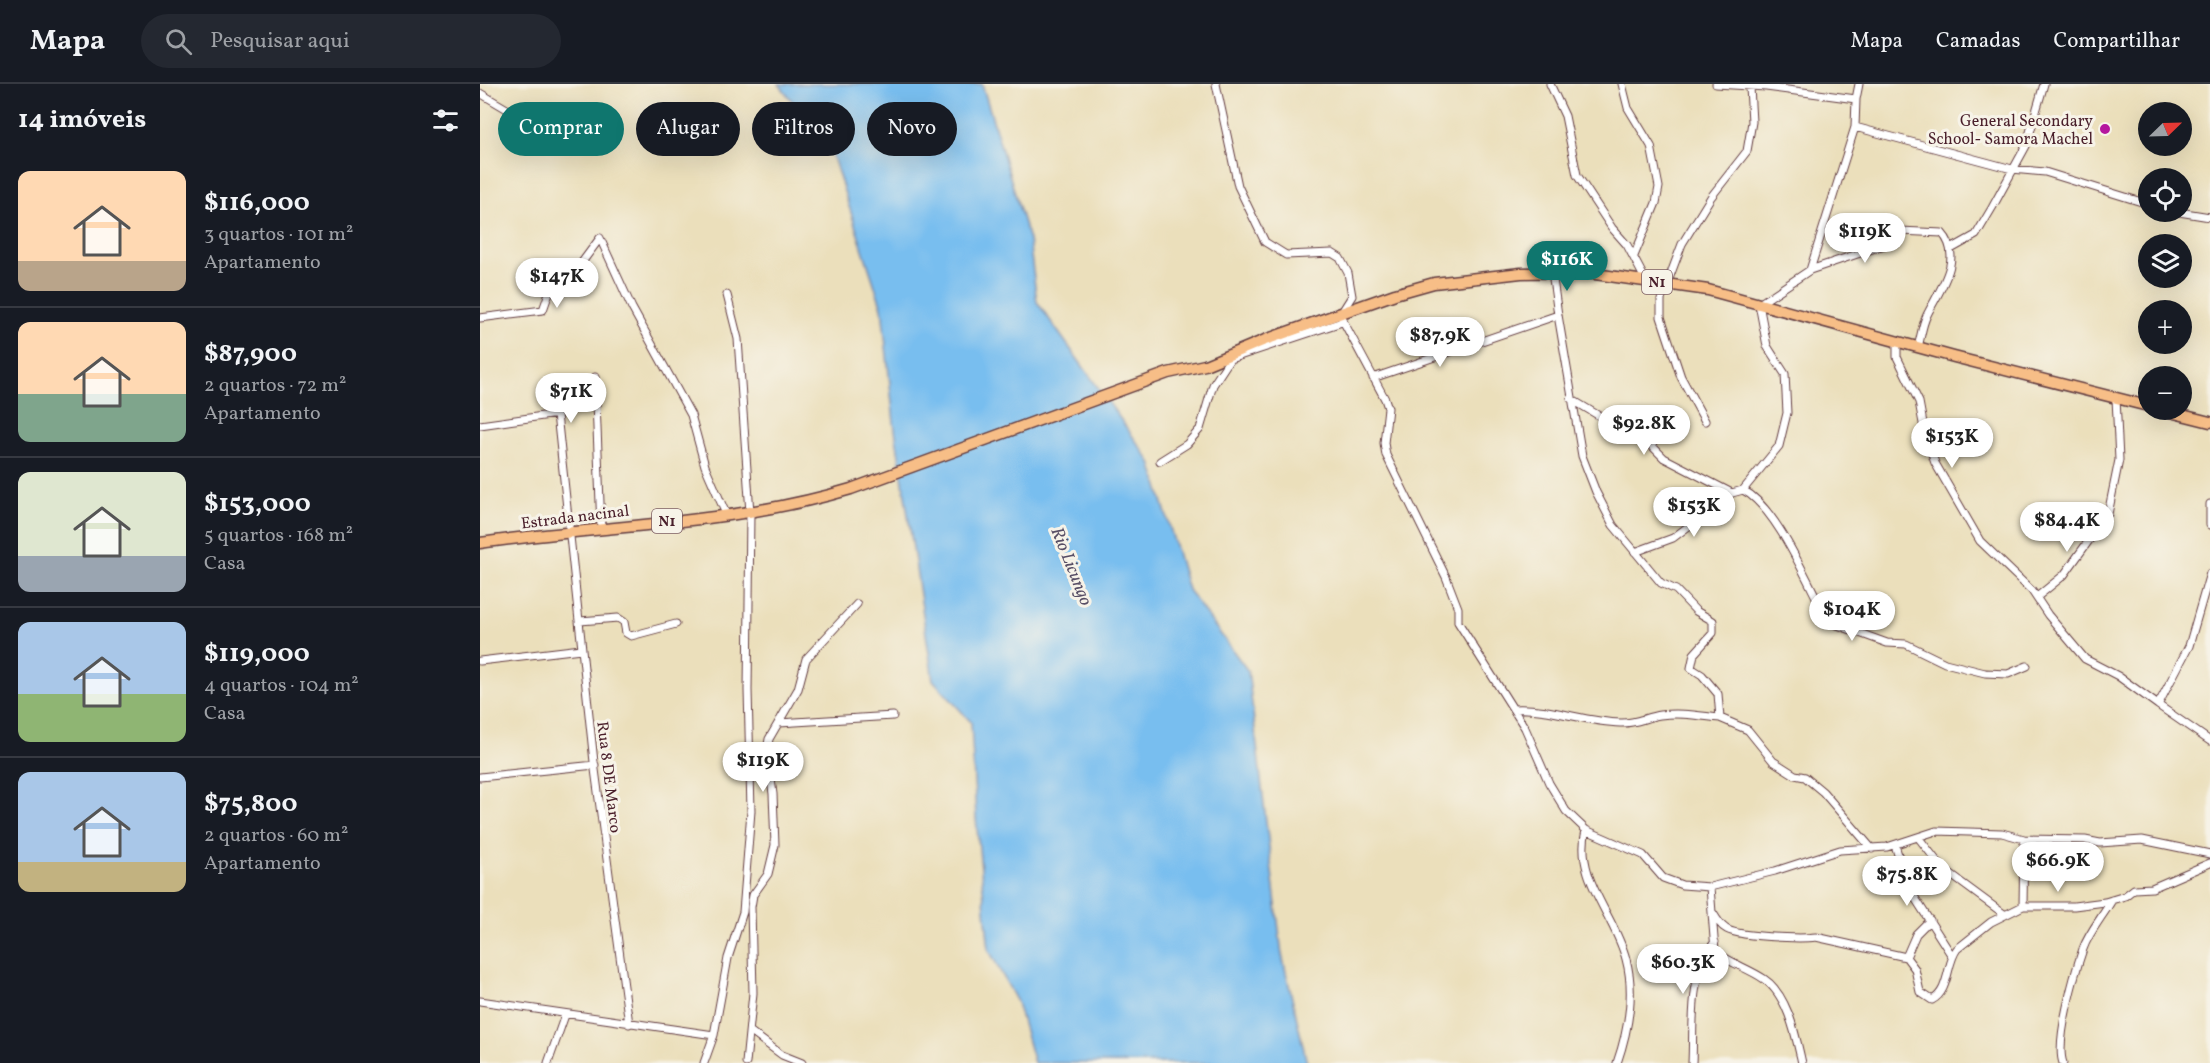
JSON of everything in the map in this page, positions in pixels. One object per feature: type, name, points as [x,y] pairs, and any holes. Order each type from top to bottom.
[{"type":"highway","name":"N1","points":[[1341,318],[1434,283],[1482,276],[1581,272],[1708,290],[2138,404]]},
{"type":"highway","name":"Estrada nacinal","points":[[480,543],[750,513],[801,504],[851,489],[1168,373],[1205,365],[1341,318]]},
{"type":"highway","points":[[2192,418],[2210,422]]},
{"type":"street","points":[[1160,461],[1187,444],[1200,429],[1213,386],[1230,359],[1341,318],[1352,296],[1348,273],[1340,258],[1332,253],[1286,255],[1265,242],[1238,186],[1216,84]]},
{"type":"street","points":[[1550,84],[1565,116],[1577,175],[1634,256],[1646,281]]},
{"type":"street","points":[[1622,84],[1628,108],[1651,146],[1659,187],[1656,203],[1634,256]]},
{"type":"street","points":[[1716,84],[1856,99]]},
{"type":"street","points":[[1810,270],[1854,127],[1859,84]]},
{"type":"street","points":[[1951,249],[1977,234],[2026,146],[2044,84]]},
{"type":"street","points":[[1705,421],[1681,377],[1661,317],[1661,300],[1669,284],[1682,244],[1711,197],[1747,151],[1752,122],[1750,87]]},
{"type":"street","points":[[480,93],[498,104]]},
{"type":"street","points":[[1854,127],[2012,169],[2045,172],[2138,201]]},
{"type":"street","points":[[2192,214],[2210,217]]},
{"type":"street","points":[[1635,552],[1673,538],[1732,492],[1743,490],[1779,446],[1787,413],[1785,374],[1767,346],[1759,304],[1810,270],[1887,244],[1900,231],[1942,233],[1951,249],[1950,266],[1938,296],[1925,317],[1918,347]]},
{"type":"street","points":[[480,318],[543,310],[550,290],[562,274],[580,265],[600,238],[632,308],[692,415],[705,466],[726,514]]},
{"type":"street","points":[[1552,272],[1571,399],[1589,477],[1613,525],[1661,583],[1676,590],[1696,611],[1713,621],[1713,633],[1694,654],[1690,667],[1702,675],[1718,694],[1720,718]]},
{"type":"street","points":[[704,1063],[714,1035],[728,958],[743,912],[747,888],[746,857],[752,811],[748,690],[750,513],[738,339],[727,295]]},
{"type":"street","points":[[1373,378],[1558,315]]},
{"type":"street","points":[[1341,318],[1388,408],[1384,443],[1389,462],[1417,513],[1446,577],[1458,608],[1458,622],[1514,709],[1542,762],[1549,783],[1566,811],[1586,830],[1634,849],[1643,855],[1664,878],[1674,883],[1710,887],[1840,850],[1868,846],[1872,849],[1895,845],[1936,831],[2002,833],[2024,839],[2100,843],[2142,840],[2210,854]]},
{"type":"street","points":[[1897,341],[1897,357],[1919,402],[1925,434],[1935,463],[1980,541],[2037,597],[2048,615],[2085,659],[2118,676],[2210,741]]},
{"type":"street","points":[[595,377],[601,528]]},
{"type":"street","points":[[2037,597],[2064,575],[2108,514],[2120,446],[2116,398]]},
{"type":"street","points":[[1571,399],[1615,427],[1626,432],[1638,432],[1664,458],[1732,492]]},
{"type":"street","name":"Rua 8 DE Marco","points":[[556,405],[580,621],[581,649],[629,1024]]},
{"type":"street","points":[[480,425],[557,414]]},
{"type":"street","points":[[1743,490],[1759,502],[1782,533],[1829,622],[1887,643],[1906,644],[1945,663],[1985,674],[2008,674],[2027,666]]},
{"type":"street","points":[[2210,504],[2210,525]]},
{"type":"street","points":[[2158,705],[2189,646],[2210,573]]},
{"type":"street","points":[[746,1063],[751,1032],[751,907],[753,896],[768,874],[775,845],[773,794],[767,750],[771,732],[779,723],[798,689],[806,659],[857,604]]},
{"type":"street","points":[[580,621],[618,618],[624,622],[626,633],[631,636],[676,624]]},
{"type":"street","points":[[480,661],[581,649]]},
{"type":"street","points":[[1514,709],[1533,708],[1616,723],[1635,723],[1656,716],[1672,714],[1720,718],[1748,730],[1773,761],[1795,775],[1805,777],[1822,792],[1872,849]]},
{"type":"street","points":[[779,723],[893,716]]},
{"type":"street","points":[[480,777],[595,765]]},
{"type":"street","points":[[1586,830],[1582,845],[1586,864],[1603,910],[1626,958],[1628,1019],[1617,1063]]},
{"type":"street","points":[[1918,837],[1943,869],[2004,914]]},
{"type":"street","points":[[2023,906],[2024,839]]},
{"type":"street","points":[[1895,845],[1908,887],[1952,956]]},
{"type":"street","points":[[1713,913],[1725,929],[1759,937],[1772,934],[1804,938],[1816,937],[1906,957],[1915,969],[1920,992],[1932,1000],[1940,993],[1949,972],[1952,956],[2004,914],[2023,906],[2074,906],[2112,900],[2126,896],[2134,889],[2152,888],[2210,863]]},
{"type":"street","points":[[1710,887],[1715,951],[1720,956],[1763,978],[1776,991],[1788,1017],[1802,1063]]},
{"type":"street","points":[[2063,1063],[2061,1045],[2067,1000],[2084,947],[2112,900]]},
{"type":"street","points":[[1906,957],[1916,934],[1930,920]]},
{"type":"street","points":[[1692,1063],[1698,976],[1702,960],[1715,942]]},
{"type":"street","points":[[480,1001],[714,1035]]},
{"type":"street","points":[[548,1063],[565,1015]]},
{"type":"street","points":[[751,1032],[782,1055],[802,1063]]},
{"type":"water","name":"Rio Licungo","points":[[779,84],[982,84],[1029,240],[1037,302],[1151,462],[1188,590],[1248,671],[1282,955],[1307,1063],[1034,1063],[1017,1002],[989,950],[976,818],[971,722],[933,680],[894,423],[882,308],[833,156],[855,156],[855,102],[793,102]]},
{"type":"place","name":"General Secondary School- Samora Machel","points":[[2105,129]]}]
